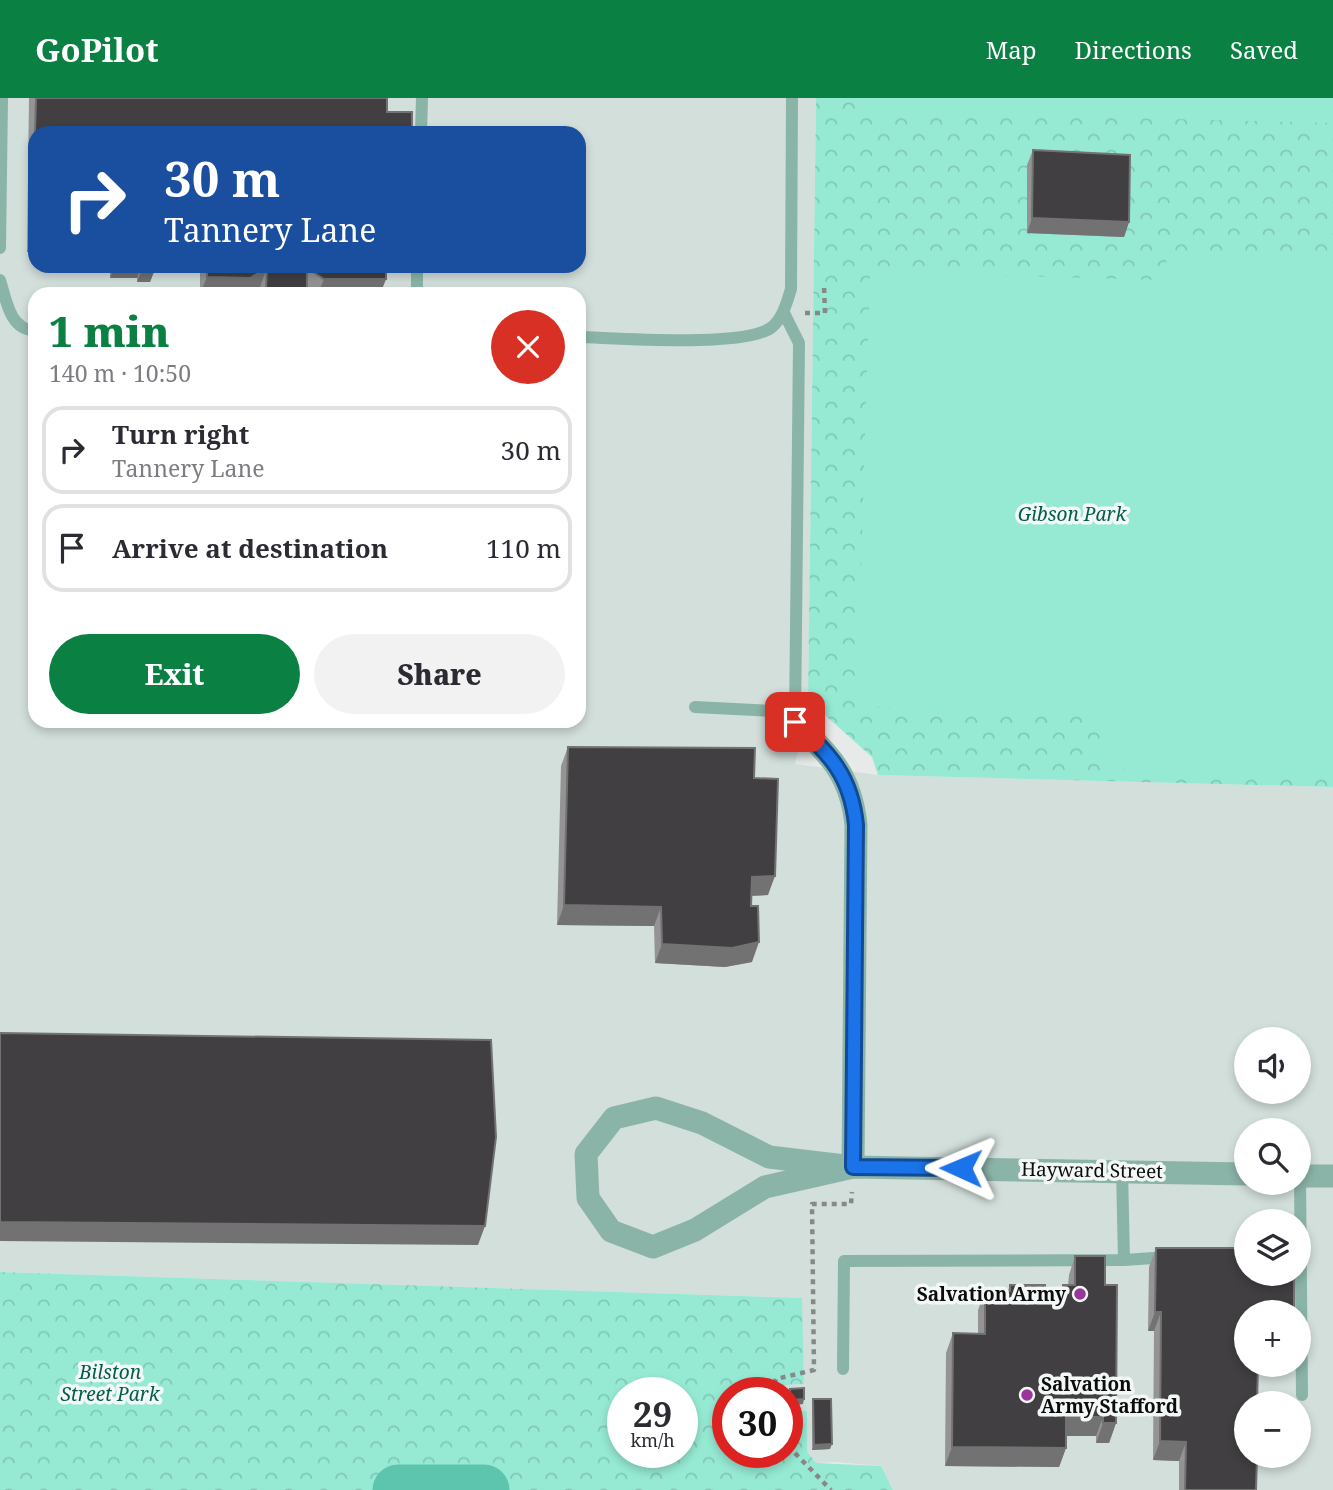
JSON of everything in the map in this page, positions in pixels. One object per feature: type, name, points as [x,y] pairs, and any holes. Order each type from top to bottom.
[{"type":"street","points":[[795,722],[843,773],[854,802],[853,1167]]},
{"type":"street","name":"Hayward Street","points":[[853,1167],[765,1187],[695,1230],[653,1247],[611,1231],[588,1198],[586,1154],[614,1118],[656,1108],[702,1124],[769,1157],[853,1167],[1234,1174]]},
{"type":"street","points":[[1311,1176],[1333,1176]]},
{"type":"lane","points":[[0,248],[2,98]]},
{"type":"lane","points":[[421,126],[422,98]]},
{"type":"lane","points":[[586,337],[740,339],[771,328],[784,313],[791,289],[792,98]]},
{"type":"lane","points":[[0,280],[12,319],[28,329]]},
{"type":"lane","points":[[695,707],[773,711],[795,722],[799,343],[784,313]]},
{"type":"lane","points":[[1122,1170],[1124,1260]]},
{"type":"lane","points":[[843,1370],[844,1261],[1124,1260],[1183,1257]]},
{"type":"lane","points":[[1300,1286],[1302,1391]]},
{"type":"path","points":[[784,313],[825,313],[824,286]]},
{"type":"path","points":[[784,1377],[814,1370],[812,1204],[851,1204],[853,1167]]},
{"type":"path","points":[[803,1461],[831,1490]]},
{"type":"shaded area","points":[[0,98],[816,98],[808,700],[795,764],[878,775],[1333,787],[1333,1490],[893,1490],[881,1466],[816,1463],[807,1451],[807,1412],[803,1412],[801,1298],[0,1272]]},
{"type":"green space","name":"Gibson Park","points":[[816,98],[1333,98],[1333,787],[878,775],[872,757],[808,700]]},
{"type":"green space","points":[[864,98],[1333,98],[1333,123],[863,111]]},
{"type":"green space","name":"Gibson Park","points":[[1167,252],[1333,256],[1333,775],[1100,769],[1101,713],[857,706],[870,272],[1165,280]]},
{"type":"green space","name":"Bilston Street Park","points":[[0,1272],[802,1298],[804,1384],[803,1377],[712,1377],[712,1468],[803,1468],[803,1411],[807,1411],[807,1451],[816,1463],[881,1466],[893,1490],[0,1490]]},
{"type":"building","points":[[36,98],[387,98],[387,112],[412,112],[412,126],[35,126]]},
{"type":"building","points":[[1033,150],[1130,155],[1129,222],[1032,218]]},
{"type":"building","points":[[207,273],[258,273],[250,278],[207,277]]},
{"type":"building","points":[[267,273],[307,273],[307,287],[266,287]]},
{"type":"building","points":[[315,273],[386,273],[386,279],[324,279]]},
{"type":"building","points":[[568,747],[755,748],[754,778],[778,779],[775,876],[752,877],[751,906],[758,906],[759,942],[732,948],[662,944],[661,907],[564,905]]},
{"type":"building","points":[[0,1033],[491,1040],[496,1137],[485,1226],[0,1222]]},
{"type":"building","name":"Salvation Army Stafford","points":[[1156,1248],[1234,1248],[1234,1286],[1294,1286],[1294,1300],[1234,1300],[1234,1377],[1258,1377],[1257,1391],[1234,1391],[1234,1468],[1257,1468],[1256,1490],[1185,1490],[1186,1442],[1160,1441],[1161,1312],[1155,1312]]},
{"type":"building","name":"Salvation Army Stafford","points":[[1075,1256],[1105,1256],[1105,1285],[1117,1285],[1116,1423],[1103,1423],[1103,1417],[1066,1417],[1066,1448],[952,1447],[953,1333],[985,1334],[985,1291],[1010,1291],[1010,1285],[1045,1285],[1045,1297],[1063,1297],[1063,1285],[1075,1285]]},
{"type":"building","points":[[813,1399],[831,1399],[832,1444],[814,1445]]},
{"type":"waterway","points":[[398,1490],[484,1490]]},
{"type":"place","name":"Salvation Army","points":[[1080,1294]]},
{"type":"place","name":"Salvation Army Stafford","points":[[1027,1395]]},
{"type":"route","points":[[795,722],[843,773],[854,802],[853,1167],[961,1168]]}]
